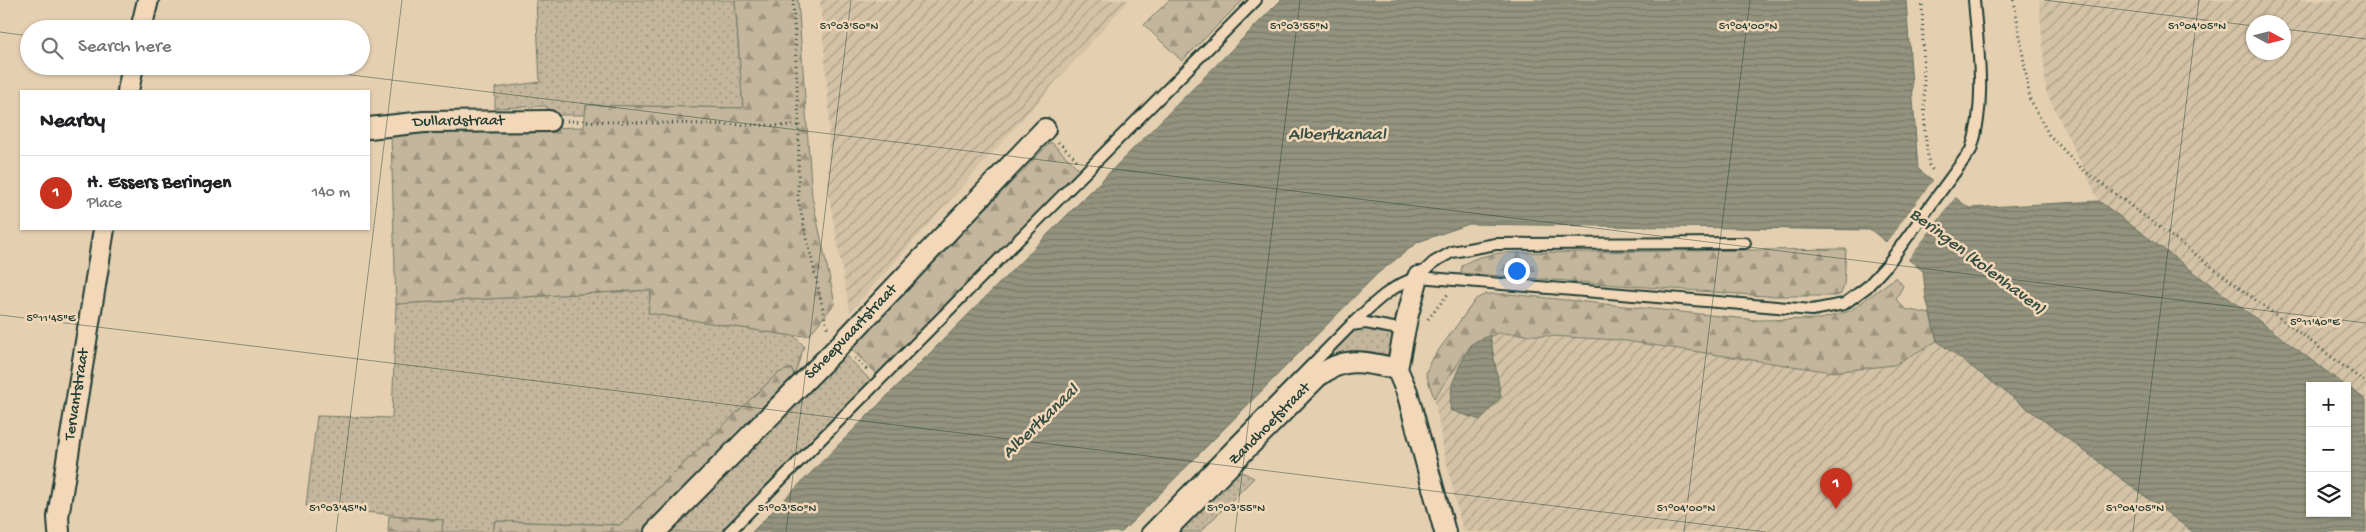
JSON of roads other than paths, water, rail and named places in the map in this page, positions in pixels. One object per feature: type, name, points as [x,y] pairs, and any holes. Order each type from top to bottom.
[{"type":"street","points":[[142,20],[148,0]]},
{"type":"street","points":[[128,90],[131,75]]},
{"type":"street","name":"Dullardstraat","points":[[370,128],[424,122],[548,121]]},
{"type":"street","name":"Scheepvaartstraat","points":[[655,532],[841,344],[1045,129]]},
{"type":"street","name":"Tervantstraat","points":[[55,527],[104,230]]},
{"type":"street","points":[[1418,277],[1404,330],[1397,369],[1407,392],[1445,532]]},
{"type":"street","name":"Zandhoefstraat","points":[[1164,532],[1317,376],[1329,367],[1355,361],[1397,369]]},
{"type":"lane","points":[[729,532],[1256,0]]},
{"type":"lane","points":[[1147,532],[1351,325],[1401,282],[1418,277],[1461,282],[1496,282],[1812,310],[1844,304],[1867,287],[1887,264],[1971,150],[1978,128],[1980,86],[1974,0]]},
{"type":"lane","points":[[1418,277],[1434,262],[1452,252],[1496,244],[1745,243]]},
{"type":"lane","points":[[1351,325],[1366,323],[1404,330]]},
{"type":"water","name":"Albertkanaal","points":[[1281,0],[1906,0],[1918,169],[1969,208],[2099,201],[2341,382],[2306,382],[2306,517],[2351,517],[2351,389],[2366,400],[2366,532],[2193,532],[1937,341],[1926,298],[1923,271],[1871,230],[1469,224],[1418,242],[1377,274],[1122,532],[752,532]]},
{"type":"water","points":[[1490,335],[1501,397],[1480,420],[1450,410],[1452,384],[1462,361],[1473,343]]},
{"type":"place","name":"H. Essers Beringen","points":[[1836,509]]},
{"type":"water label","name":"Beringen (kolenhaven)","points":[[1977,262]]}]
